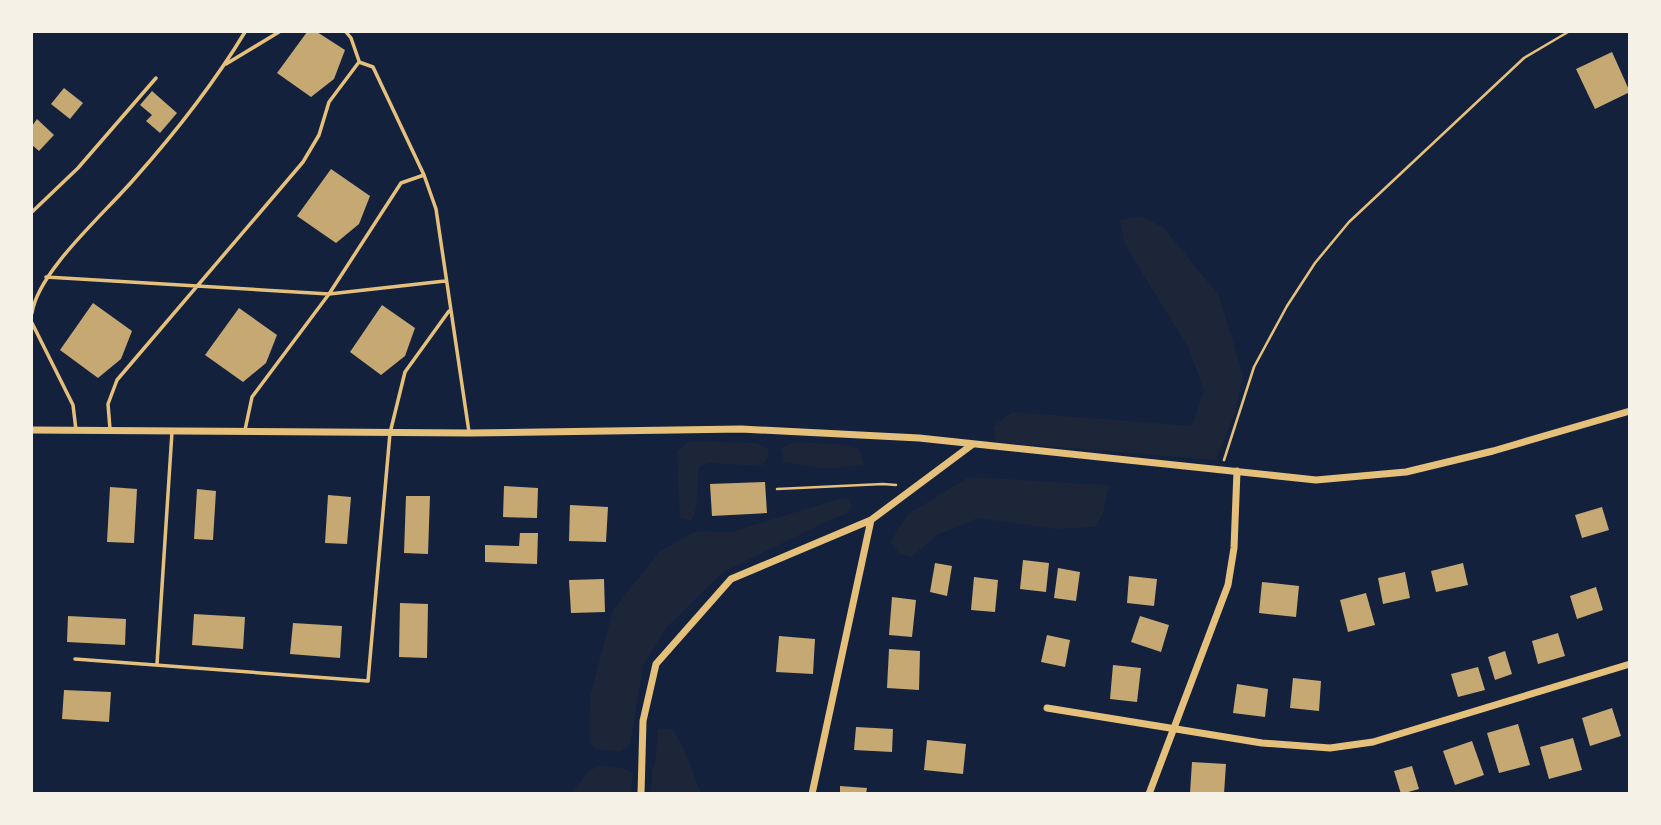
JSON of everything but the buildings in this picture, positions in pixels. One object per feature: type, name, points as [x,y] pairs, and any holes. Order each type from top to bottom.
[{"type":"street","points":[[32,430],[470,433],[741,429],[919,438],[1316,480],[1406,472],[1493,451],[1629,411]]},
{"type":"street","points":[[641,793],[643,722],[656,664],[731,579],[871,520],[974,443]]},
{"type":"street","points":[[1149,793],[1227,585],[1234,548],[1237,471]]},
{"type":"street","points":[[812,793],[871,520]]},
{"type":"street","points":[[1047,708],[1262,743],[1330,748],[1374,742],[1629,664]]},
{"type":"lane","points":[[32,313],[34,300],[46,277],[137,176],[225,65],[245,32]]},
{"type":"lane","points":[[225,65],[279,32]]},
{"type":"lane","points":[[346,32],[351,38],[359,62]]},
{"type":"lane","points":[[359,62],[373,67],[424,175],[436,209],[470,433]]},
{"type":"lane","points":[[110,429],[108,404],[117,380],[303,162],[319,135],[329,102],[359,62]]},
{"type":"lane","points":[[32,212],[78,168],[156,78]]},
{"type":"lane","points":[[245,430],[252,397],[329,294],[401,183],[424,175]]},
{"type":"lane","points":[[46,277],[329,294],[445,281]]},
{"type":"lane","points":[[75,659],[368,681],[390,433],[405,372],[450,309]]},
{"type":"lane","points":[[32,323],[72,405],[76,430]]},
{"type":"lane","points":[[157,664],[172,430]]},
{"type":"path","points":[[1221,470],[1254,367],[1287,306],[1315,263],[1349,222],[1524,58],[1568,32]]},
{"type":"path","points":[[777,489],[883,484],[896,485],[904,497]]},
{"type":"shaded area","points":[[1141,216],[1164,228],[1219,296],[1243,375],[1235,413],[1216,460],[996,442],[993,427],[1012,412],[1192,426],[1204,390],[1188,347],[1125,245],[1120,220]]},
{"type":"shaded area","points":[[690,441],[757,443],[768,449],[768,458],[761,466],[710,463],[700,466],[696,509],[691,521],[680,518],[677,451]]},
{"type":"shaded area","points":[[795,442],[837,444],[859,449],[864,465],[823,469],[784,462],[781,448]]},
{"type":"shaded area","points":[[969,477],[1109,485],[1103,513],[1095,527],[1056,529],[978,518],[937,535],[911,557],[900,554],[890,542],[908,514]]},
{"type":"shaded area","points":[[842,498],[849,500],[852,507],[847,514],[723,572],[666,628],[643,666],[630,744],[621,752],[595,749],[589,742],[590,696],[613,610],[659,552],[696,531],[731,532]]},
{"type":"shaded area","points":[[658,729],[673,729],[701,793],[651,793]]},
{"type":"shaded area","points":[[599,765],[627,769],[633,774],[631,793],[571,793],[587,773]]}]
